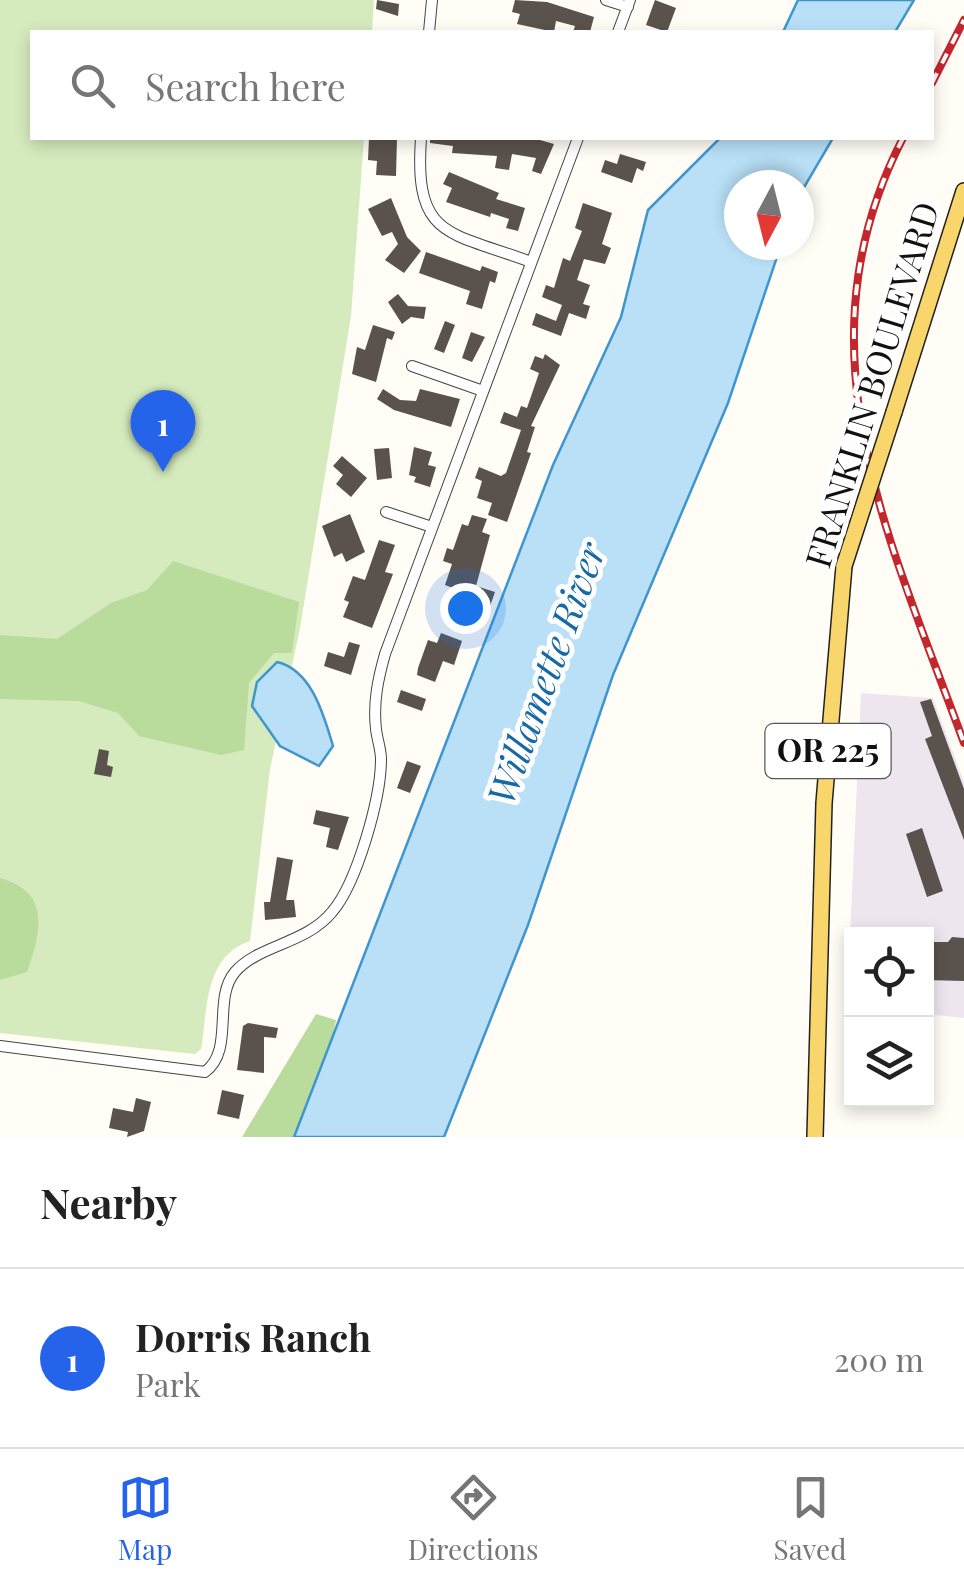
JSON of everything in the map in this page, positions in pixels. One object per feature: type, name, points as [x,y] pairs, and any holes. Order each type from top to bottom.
[{"type":"main road","name":"FRANKLIN BOULEVARD","points":[[816,1137],[824,803],[844,566],[964,191]]},
{"type":"street","points":[[429,30],[432,0]]},
{"type":"street","points":[[606,0],[629,4],[619,30]]},
{"type":"street","points":[[421,140],[420,194],[438,223],[531,262]]},
{"type":"street","points":[[0,1046],[205,1072],[214,1065],[228,984],[236,970],[318,926],[347,888],[379,777],[376,685],[577,140]]},
{"type":"street","points":[[412,366],[482,392]]},
{"type":"street","points":[[386,512],[432,527]]},
{"type":"shaded area","points":[[861,693],[933,698],[964,782],[964,1018],[934,1015],[934,927],[850,927]]},
{"type":"green space","points":[[0,0],[374,0],[372,30],[30,30],[30,140],[364,140],[351,316],[300,628],[270,769],[250,941],[235,948],[216,971],[207,1001],[201,1049],[195,1054],[0,1033]]},
{"type":"green space","points":[[173,561],[299,602],[292,653],[274,653],[249,683],[244,750],[221,755],[139,736],[118,713],[79,701],[0,699],[0,635],[57,639],[111,603],[147,590]]},
{"type":"green space","points":[[0,878],[27,893],[38,914],[38,927],[27,972],[0,980]]},
{"type":"green space","points":[[316,1014],[336,1020],[331,1047],[294,1137],[242,1137]]},
{"type":"water","points":[[798,0],[914,0],[896,30],[784,30]]},
{"type":"water","name":"Willamette River","points":[[718,140],[832,140],[814,170],[724,170],[724,260],[776,260],[728,403],[613,675],[528,925],[444,1137],[294,1137],[553,465],[621,317],[648,210]]},
{"type":"water","points":[[277,662],[299,674],[321,708],[333,746],[319,766],[280,746],[252,706],[257,682]]},
{"type":"building","points":[[377,0],[399,4],[398,16],[376,9]]},
{"type":"building","points":[[515,0],[547,2],[594,17],[591,30],[574,30],[575,26],[556,21],[554,30],[545,30],[517,24],[520,14],[512,12]]},
{"type":"building","points":[[655,0],[676,8],[668,30],[646,25]]},
{"type":"building","points":[[369,140],[397,140],[396,176],[376,175],[377,161],[368,160]]},
{"type":"building","points":[[540,140],[554,144],[541,174],[532,171],[536,158],[512,154],[509,170],[495,168],[497,156],[452,153],[453,146],[430,143]]},
{"type":"building","points":[[620,154],[646,162],[643,171],[637,168],[632,183],[601,172],[605,160],[617,164]]},
{"type":"building","points":[[449,172],[499,193],[496,199],[525,208],[518,231],[506,228],[509,219],[491,213],[490,217],[446,202],[452,188],[443,184]]},
{"type":"building","points":[[391,198],[407,237],[421,251],[404,273],[385,260],[398,244],[392,232],[382,236],[368,209]]},
{"type":"building","points":[[583,203],[612,213],[602,244],[611,248],[605,264],[584,259],[577,280],[590,285],[583,304],[590,306],[586,319],[569,313],[561,336],[532,325],[536,313],[556,321],[562,305],[542,297],[546,285],[554,288],[563,258],[570,261],[582,231],[575,228]]},
{"type":"building","points":[[426,252],[480,271],[482,266],[498,272],[495,283],[490,281],[482,309],[466,304],[470,291],[419,273]]},
{"type":"building","points":[[398,294],[408,306],[426,307],[424,319],[411,317],[402,324],[388,302]]},
{"type":"building","points":[[445,321],[455,325],[444,353],[434,349]]},
{"type":"building","points":[[373,325],[395,332],[392,340],[387,338],[376,382],[352,374],[357,347],[365,350]]},
{"type":"building","points":[[471,332],[485,337],[472,362],[462,358]]},
{"type":"building","points":[[545,354],[560,365],[531,426],[535,427],[527,452],[531,453],[507,522],[488,515],[492,503],[477,498],[482,481],[475,478],[479,467],[501,476],[506,473],[521,430],[500,423],[504,412],[517,417],[521,406],[527,408],[539,373],[530,369],[535,356],[543,359]]},
{"type":"building","points":[[383,389],[400,400],[416,401],[420,389],[460,399],[451,427],[394,410],[377,399]]},
{"type":"building","points":[[414,447],[432,452],[428,465],[436,467],[430,487],[414,482],[416,477],[409,475]]},
{"type":"building","points":[[389,448],[392,478],[377,480],[374,449]]},
{"type":"building","points":[[342,456],[367,478],[351,497],[336,484],[343,475],[333,466]]},
{"type":"building","points":[[350,514],[365,552],[346,562],[342,553],[334,557],[322,526]]},
{"type":"building","points":[[472,515],[487,519],[482,532],[490,535],[476,586],[495,592],[488,612],[463,603],[465,598],[451,593],[453,588],[445,585],[452,564],[443,561],[447,548],[453,550],[462,524],[468,526]]},
{"type":"building","points":[[379,540],[395,545],[385,572],[393,574],[372,628],[343,617],[349,602],[344,600],[353,576],[365,580]]},
{"type":"building","points":[[441,633],[462,641],[454,665],[443,661],[435,682],[417,675],[428,640],[437,643]]},
{"type":"building","points":[[349,642],[360,645],[351,675],[324,666],[328,652],[344,657]]},
{"type":"building","points":[[401,690],[426,699],[422,711],[397,702]]},
{"type":"building","points":[[931,699],[964,789],[964,840],[925,739],[932,736],[920,702]]},
{"type":"building","points":[[99,749],[109,751],[107,765],[113,767],[111,777],[94,774]]},
{"type":"building","points":[[407,761],[421,766],[410,793],[397,788]]},
{"type":"building","points":[[316,810],[349,817],[338,850],[326,847],[330,828],[313,824]]},
{"type":"building","points":[[922,828],[943,891],[927,897],[906,834]]},
{"type":"building","points":[[277,857],[293,860],[286,900],[294,900],[296,917],[265,920],[264,902],[270,902]]},
{"type":"building","points":[[952,937],[964,938],[964,981],[934,980],[934,942],[948,942]]},
{"type":"building","points":[[248,1023],[278,1028],[276,1038],[264,1037],[264,1073],[237,1070],[243,1026]]},
{"type":"building","points":[[222,1090],[244,1095],[239,1119],[217,1114]]},
{"type":"building","points":[[136,1098],[151,1102],[144,1131],[127,1137],[128,1132],[109,1128],[113,1108],[133,1112]]},
{"type":"railway","points":[[934,79],[964,20]]},
{"type":"railway","points":[[902,140],[871,216],[856,293],[855,369],[865,444],[883,518],[964,743]]},
{"type":"place","name":"Dorris Ranch","points":[[163,472]]}]
